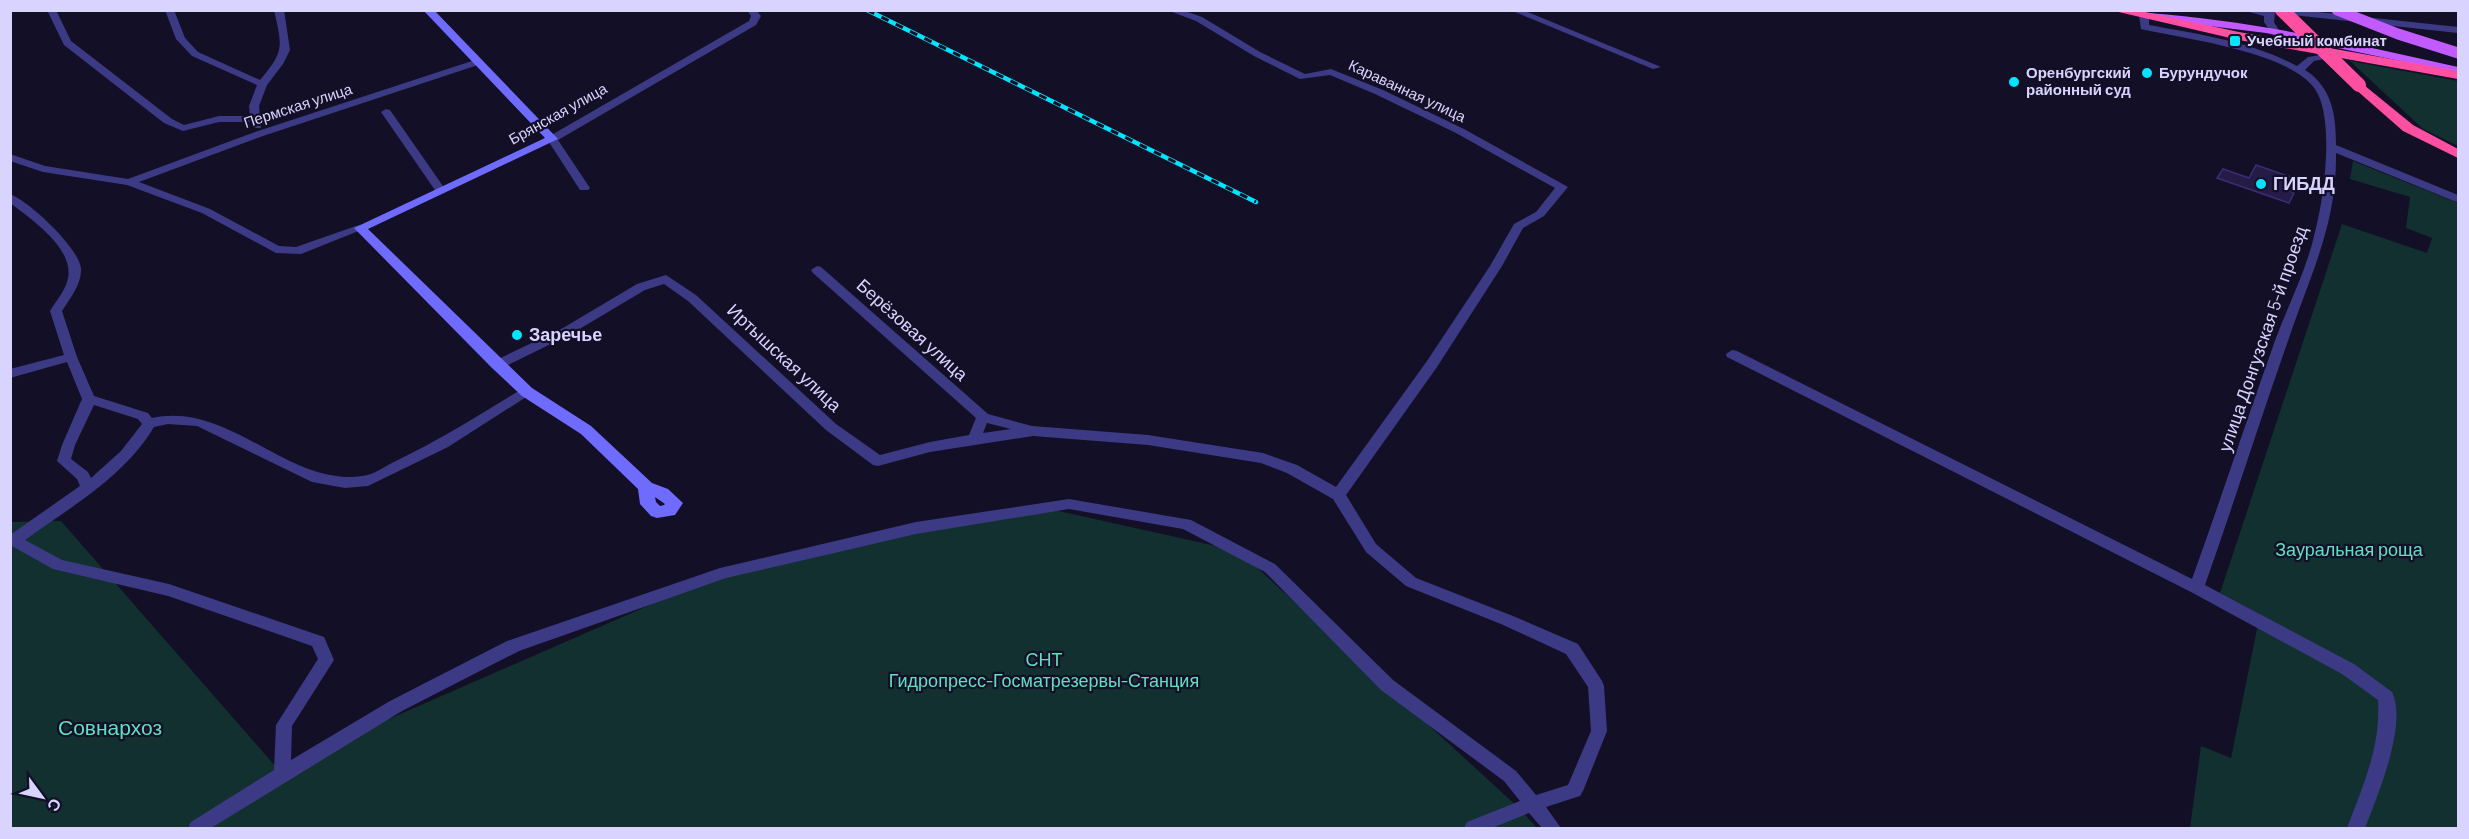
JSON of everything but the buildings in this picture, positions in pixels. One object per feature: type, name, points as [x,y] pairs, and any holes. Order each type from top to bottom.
[{"type":"highway","points":[[2116,10],[2336,54],[2458,75]]},
{"type":"highway","points":[[2275,11],[2408,128],[2458,154]]},
{"type":"main road","points":[[2337,10],[2398,34],[2458,53]]},
{"type":"main road","points":[[2144,15],[2191,19],[2357,46],[2458,70]]},
{"type":"street","points":[[51,10],[67,43],[168,122],[183,128],[219,119],[254,119]]},
{"type":"street","points":[[169,10],[181,39],[195,54],[262,84]]},
{"type":"street","points":[[259,134],[254,119],[254,106],[262,84],[284,58],[287,49],[279,10]]},
{"type":"street","points":[[428,10],[552,139],[584,188]]},
{"type":"street","name":"Брянская улица","points":[[360,228],[552,139],[753,23],[756,16],[751,10]]},
{"type":"street","name":"Караванная улица","points":[[1171,10],[1199,19],[1257,54],[1304,77],[1331,72],[1379,92],[1460,131],[1562,187],[1540,214],[1518,226],[1496,266],[1432,364],[1338,495]]},
{"type":"street","points":[[1514,10],[1656,67]]},
{"type":"street","points":[[2246,10],[2458,30]]},
{"type":"street","points":[[2275,11],[2269,22],[2275,32]]},
{"type":"street","points":[[2144,15],[2144,27],[2231,46],[2299,70],[2312,59],[2336,54]]},
{"type":"street","name":"Пермская улица","points":[[129,182],[259,134],[478,62]]},
{"type":"street","name":"улица Донгузская 5-й проезд","points":[[2196,588],[2321,232],[2332,147],[2325,99],[2319,87],[2299,70]]},
{"type":"street","points":[[386,112],[441,191]]},
{"type":"street","points":[[2332,147],[2458,199]]},
{"type":"street","points":[[10,157],[43,169],[129,182],[206,211],[276,249],[297,251],[360,228],[527,392],[586,430],[646,487]]},
{"type":"street","points":[[10,197],[61,241],[76,263],[74,278],[56,311],[71,357],[89,399],[85,417],[68,445],[64,461],[83,476],[88,487]]},
{"type":"street","name":"Берёзовая улица","points":[[817,270],[983,417]]},
{"type":"street","name":"Иртышская улица","points":[[497,364],[567,331],[641,287],[666,279],[692,298],[831,426],[878,461],[930,447],[974,439]]},
{"type":"street","points":[[1732,354],[2196,588],[2348,669],[2386,697],[2389,721],[2385,748],[2356,828]]},
{"type":"street","points":[[10,374],[71,357]]},
{"type":"street","points":[[149,423],[168,419],[199,422],[317,478],[345,483],[368,481],[443,444],[527,392]]},
{"type":"street","points":[[89,399],[143,416],[149,423]]},
{"type":"street","points":[[1033,431],[974,439],[983,417],[1033,431],[1148,440],[1263,459],[1292,469],[1338,495],[1371,548],[1411,582],[1507,620],[1572,649],[1596,686],[1599,731],[1574,791],[1532,804],[1473,828]]},
{"type":"street","points":[[149,423],[144,435],[88,487],[12,539],[58,565],[169,590],[318,642],[326,660],[284,725],[282,774]]},
{"type":"street","points":[[197,828],[396,706],[513,646],[725,572],[916,528],[1070,504],[1186,524],[1270,568],[1387,685],[1510,776],[1552,828]]},
{"type":"green space","points":[[2350,61],[2458,81],[2458,146],[2423,129]]},
{"type":"green space","name":"Зауральная роща","points":[[2353,161],[2458,203],[2458,828],[2190,828],[2201,746],[2231,758],[2260,614],[2220,593],[2342,224],[2427,253],[2432,238],[2406,228],[2410,197],[2350,179]]},
{"type":"green space","name":"СНТ Гидропресс-Госматрезервы-Станция","points":[[1045,508],[1239,551],[1520,809],[1537,828],[11,828],[10,522],[61,521],[277,768],[725,572]]},
{"type":"railway","points":[[867,10],[1256,202]]},
{"type":"place","name":"Учебный комбинат","points":[[2235,41]]},
{"type":"place","name":"Бурундучок","points":[[2147,73]]},
{"type":"place","name":"Оренбургский районный суд","points":[[2014,82]]},
{"type":"place","name":"ГИБДД","points":[[2261,184]]},
{"type":"place","name":"Заречье","points":[[517,335]]},
{"type":"park label","name":"Совнархоз","points":[[110,728]]}]
